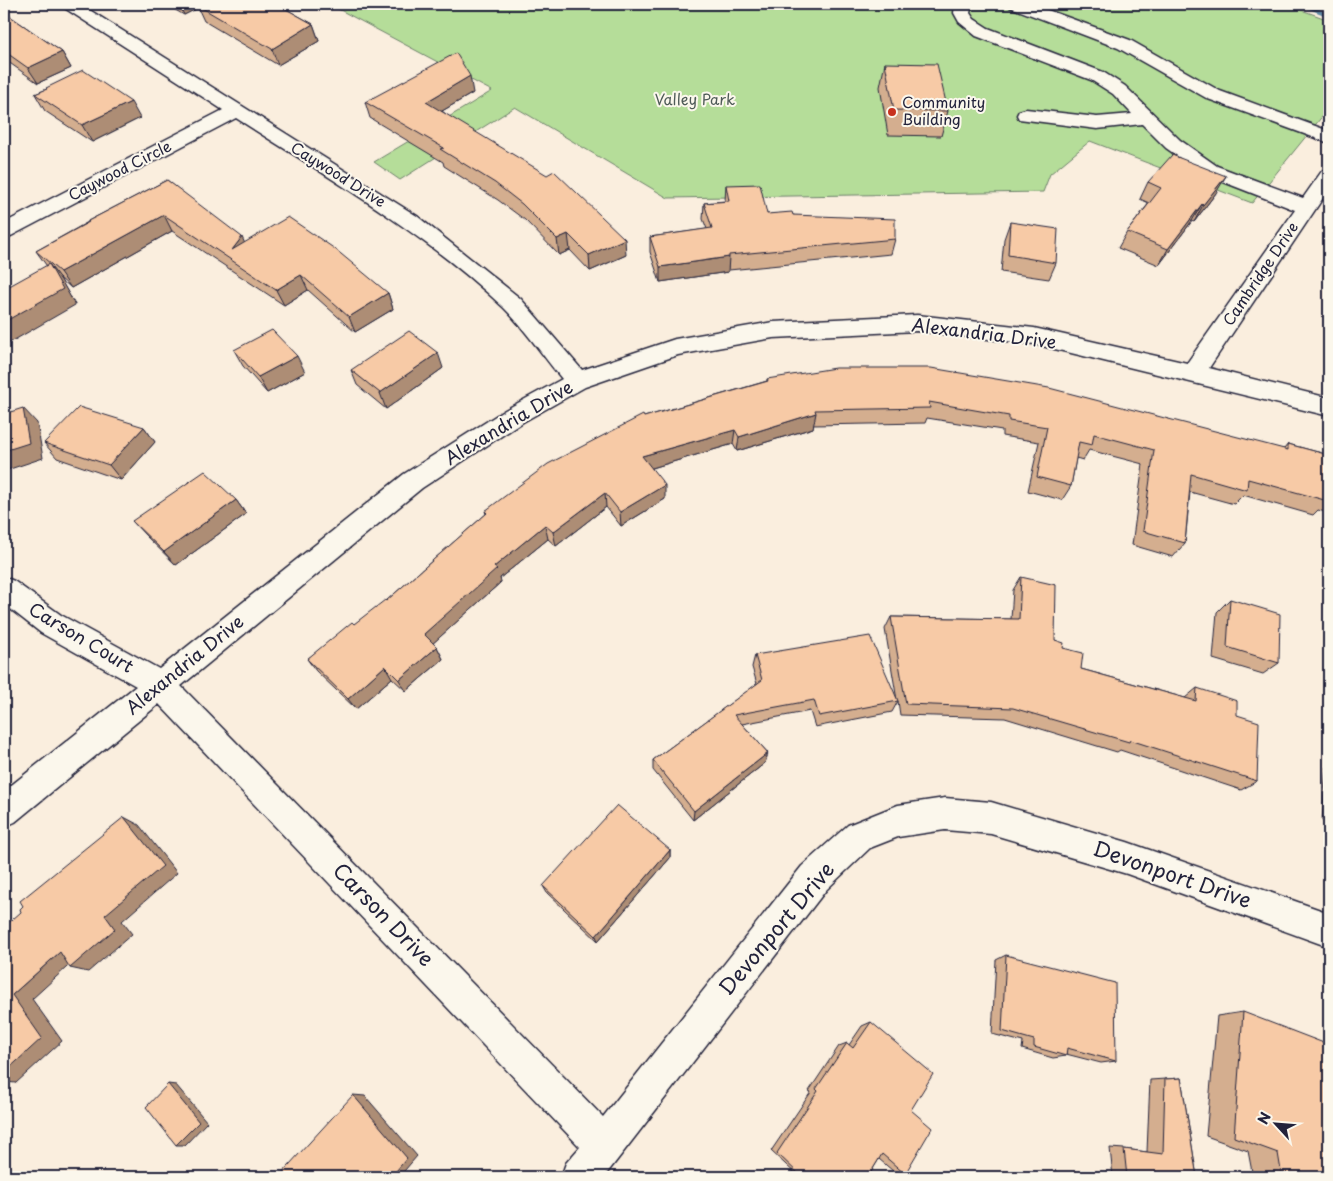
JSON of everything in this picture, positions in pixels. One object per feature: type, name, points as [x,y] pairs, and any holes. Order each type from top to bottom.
[{"type":"street","name":"Caywood Drive","points":[[69,4],[410,221],[513,304],[577,381]]},
{"type":"street","points":[[964,4],[962,5],[962,13],[966,22],[982,32],[1097,76],[1119,90],[1173,144],[1210,170],[1307,207]]},
{"type":"street","points":[[1016,4],[1124,44],[1214,95],[1329,137]]},
{"type":"street","name":"Caywood Circle","points":[[4,231],[236,111]]},
{"type":"street","points":[[1026,115],[1097,123],[1146,118]]},
{"type":"street","name":"Cambridge Drive","points":[[1194,373],[1329,175]]},
{"type":"street","name":"Alexandria Drive","points":[[4,811],[413,481],[514,416],[577,381],[675,347],[773,330],[917,323],[1034,336],[1329,407]]},
{"type":"street","name":"Carson Court","points":[[4,588],[51,624],[161,685]]},
{"type":"street","name":"Carson Drive","points":[[161,685],[605,1146]]},
{"type":"street","name":"Devonport Drive","points":[[580,1177],[814,878],[859,836],[898,821],[945,814],[991,818],[1127,858],[1329,930]]},
{"type":"green space","name":"Valley Park","points":[[329,4],[1285,4],[1329,20],[1329,108],[1252,203],[1090,141],[1050,174],[1043,192],[668,198],[515,107],[400,180],[374,162],[492,91]]},
{"type":"building","points":[[277,4],[313,24],[272,49],[197,5]]},
{"type":"building","points":[[4,12],[62,52],[28,68],[4,51]]},
{"type":"building","points":[[456,53],[470,76],[426,102],[547,175],[554,171],[625,239],[589,255],[568,234],[557,239],[522,204],[495,183],[440,149],[444,148],[365,102]]},
{"type":"building","points":[[885,63],[937,64],[948,111],[894,110]]},
{"type":"building","points":[[83,70],[131,102],[82,125],[35,94]]},
{"type":"building","points":[[1172,155],[1226,176],[1168,249],[1127,232],[1161,188],[1148,182]]},
{"type":"building","points":[[167,180],[242,237],[232,250],[288,217],[335,249],[388,293],[349,317],[301,275],[276,290],[164,215],[60,272],[36,251],[88,221]]},
{"type":"building","points":[[760,184],[767,214],[792,212],[793,215],[895,219],[895,239],[729,255],[729,257],[660,267],[650,237],[712,228],[704,203],[729,201],[726,185]]},
{"type":"building","points":[[1010,222],[1058,229],[1056,263],[1008,255]]},
{"type":"building","points":[[49,264],[63,289],[4,322],[4,289]]},
{"type":"building","points":[[272,330],[297,356],[258,377],[234,350]]},
{"type":"building","points":[[409,331],[438,353],[380,393],[351,370]]},
{"type":"building","points":[[835,368],[931,368],[1049,388],[1288,450],[1288,444],[1329,455],[1328,501],[1248,479],[1247,490],[1191,474],[1185,543],[1143,531],[1154,450],[1094,434],[1092,445],[1079,442],[1071,486],[1037,477],[1047,427],[1009,421],[1009,416],[929,402],[930,408],[815,410],[816,413],[739,437],[735,430],[642,456],[665,485],[620,512],[605,493],[553,532],[545,525],[494,567],[497,569],[424,634],[437,647],[399,680],[385,666],[348,699],[307,659],[352,622],[354,624],[386,601],[487,513],[485,511],[548,464],[643,415],[644,417],[768,381],[767,379]]},
{"type":"building","points":[[79,407],[144,427],[109,465],[44,443]]},
{"type":"building","points":[[23,408],[29,443],[4,451],[4,414]]},
{"type":"building","points":[[205,471],[236,500],[164,552],[132,521]]},
{"type":"building","points":[[1021,577],[1056,585],[1055,640],[1064,643],[1063,648],[1083,653],[1081,669],[1196,701],[1197,688],[1237,701],[1237,715],[1259,722],[1257,781],[1130,740],[1129,742],[1013,708],[906,704],[891,617],[1019,619]]},
{"type":"building","points":[[1230,599],[1280,614],[1279,663],[1227,647]]},
{"type":"building","points":[[870,636],[898,701],[819,716],[814,700],[734,715],[768,753],[694,811],[653,760],[762,680],[755,655]]},
{"type":"building","points":[[617,805],[670,850],[596,936],[543,886]]},
{"type":"building","points":[[124,817],[163,866],[105,915],[115,929],[70,968],[60,952],[12,995],[42,1038],[4,1073],[4,927],[21,912],[20,909],[23,906],[20,901]]},
{"type":"building","points":[[1006,955],[1115,983],[1116,1061],[1067,1048],[1066,1056],[1034,1047],[1034,1040],[1002,1031]]},
{"type":"building","points":[[1243,1012],[1329,1045],[1329,1177],[1282,1177],[1278,1153],[1234,1137]]},
{"type":"building","points":[[871,1022],[933,1074],[911,1110],[932,1128],[905,1174],[882,1154],[868,1177],[802,1177],[777,1153],[847,1043],[853,1048]]},
{"type":"building","points":[[1181,1078],[1197,1177],[1127,1177],[1124,1149],[1163,1154],[1165,1079]]},
{"type":"building","points":[[168,1084],[199,1122],[176,1145],[146,1107]]},
{"type":"building","points":[[353,1095],[407,1158],[391,1177],[278,1177]]},
{"type":"waterway","points":[[1300,4],[1329,15]]},
{"type":"place","name":"Community Building","points":[[892,112]]}]
